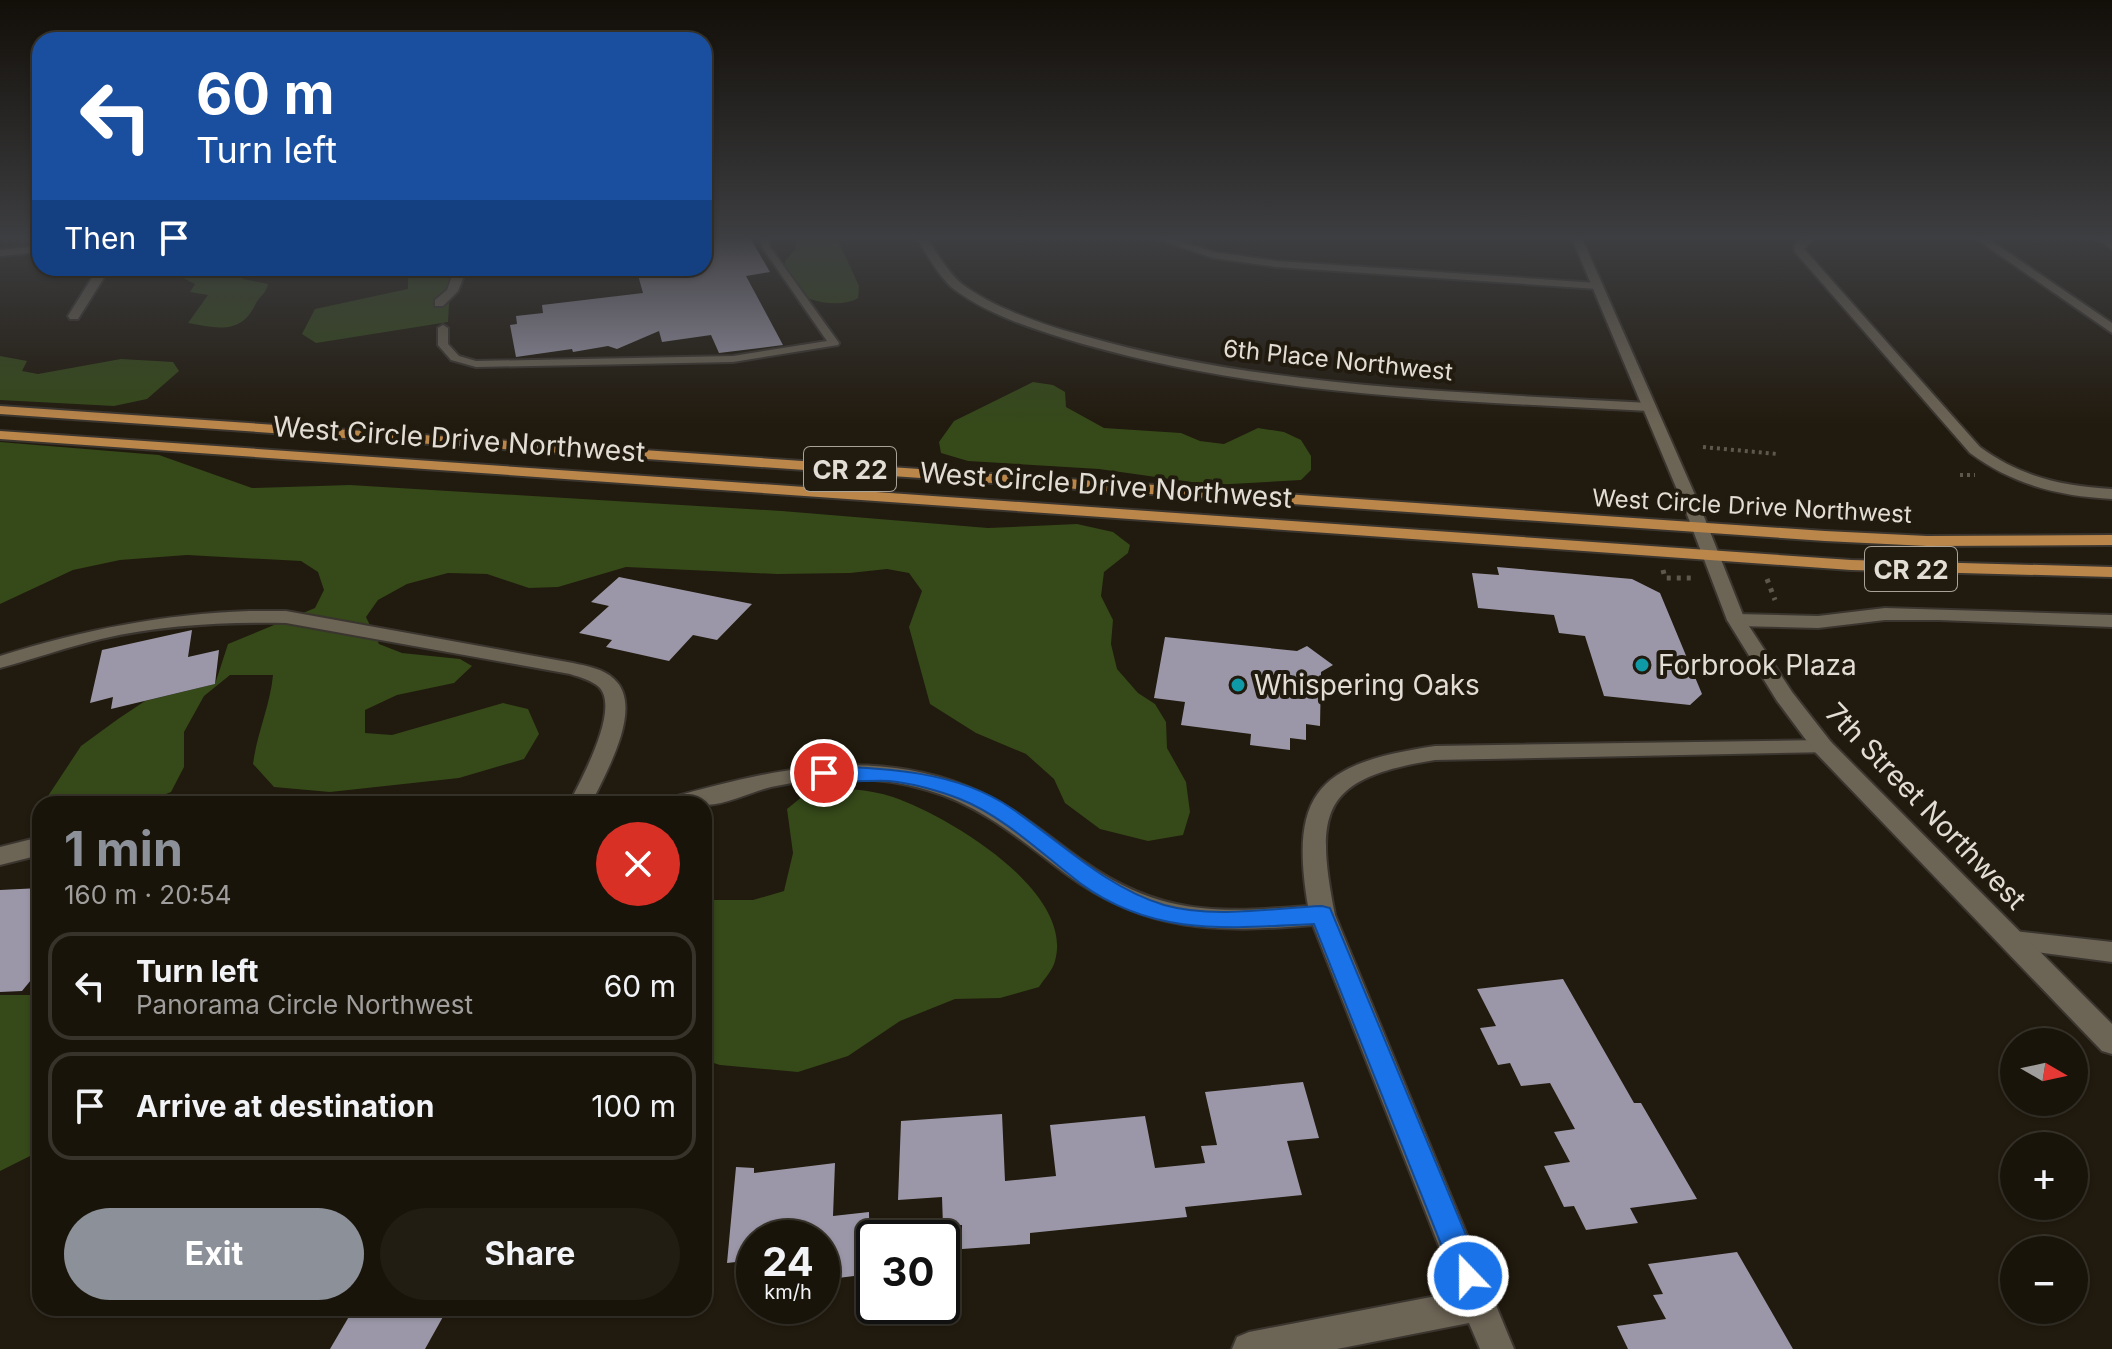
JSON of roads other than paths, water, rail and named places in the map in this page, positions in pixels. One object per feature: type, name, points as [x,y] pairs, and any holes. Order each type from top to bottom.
[{"type":"main road","name":"West Circle Drive Northwest","points":[[0,410],[1700,528],[1902,540],[2112,540]]},
{"type":"main road","name":"West Circle Drive Northwest","points":[[0,435],[1909,569],[2112,572]]},
{"type":"street","points":[[74,316],[85,299]]},
{"type":"street","points":[[439,303],[443,299]]},
{"type":"street","name":"6th Place Northwest","points":[[977,299],[1033,326],[1113,351],[1214,370],[1315,382],[1649,407]]},
{"type":"street","name":"7th Street Northwest","points":[[1603,299],[1736,620],[1784,696],[1823,747],[2112,1042]]},
{"type":"street","points":[[1842,299],[1975,450],[2011,475],[2042,487],[2112,494]]},
{"type":"street","points":[[2068,299],[2112,329]]},
{"type":"street","points":[[1736,620],[1818,622],[1885,614],[1939,614],[2112,621]]},
{"type":"street","points":[[0,662],[49,645],[132,626],[195,616],[242,615],[286,617],[573,669],[596,676],[611,688],[618,707],[583,796]]},
{"type":"street","points":[[1497,1349],[1322,915],[1311,868],[1312,827],[1324,796],[1344,780],[1378,763],[1412,755],[1453,751],[1823,747]]},
{"type":"street","points":[[711,796],[801,774],[894,775],[966,794],[1001,811],[1092,880],[1124,899],[1156,911],[1208,920],[1322,915]]},
{"type":"street","points":[[0,856],[32,848]]},
{"type":"street","points":[[2014,941],[2112,952]]},
{"type":"street","points":[[1249,1349],[1480,1304]]},
{"type":"lane","points":[[443,328],[443,345],[455,358],[476,364],[733,359],[834,343],[803,299]]},
{"type":"place","name":"Forbrook Plaza","points":[[1642,665]]},
{"type":"place","name":"Whispering Oaks","points":[[1238,685]]}]
